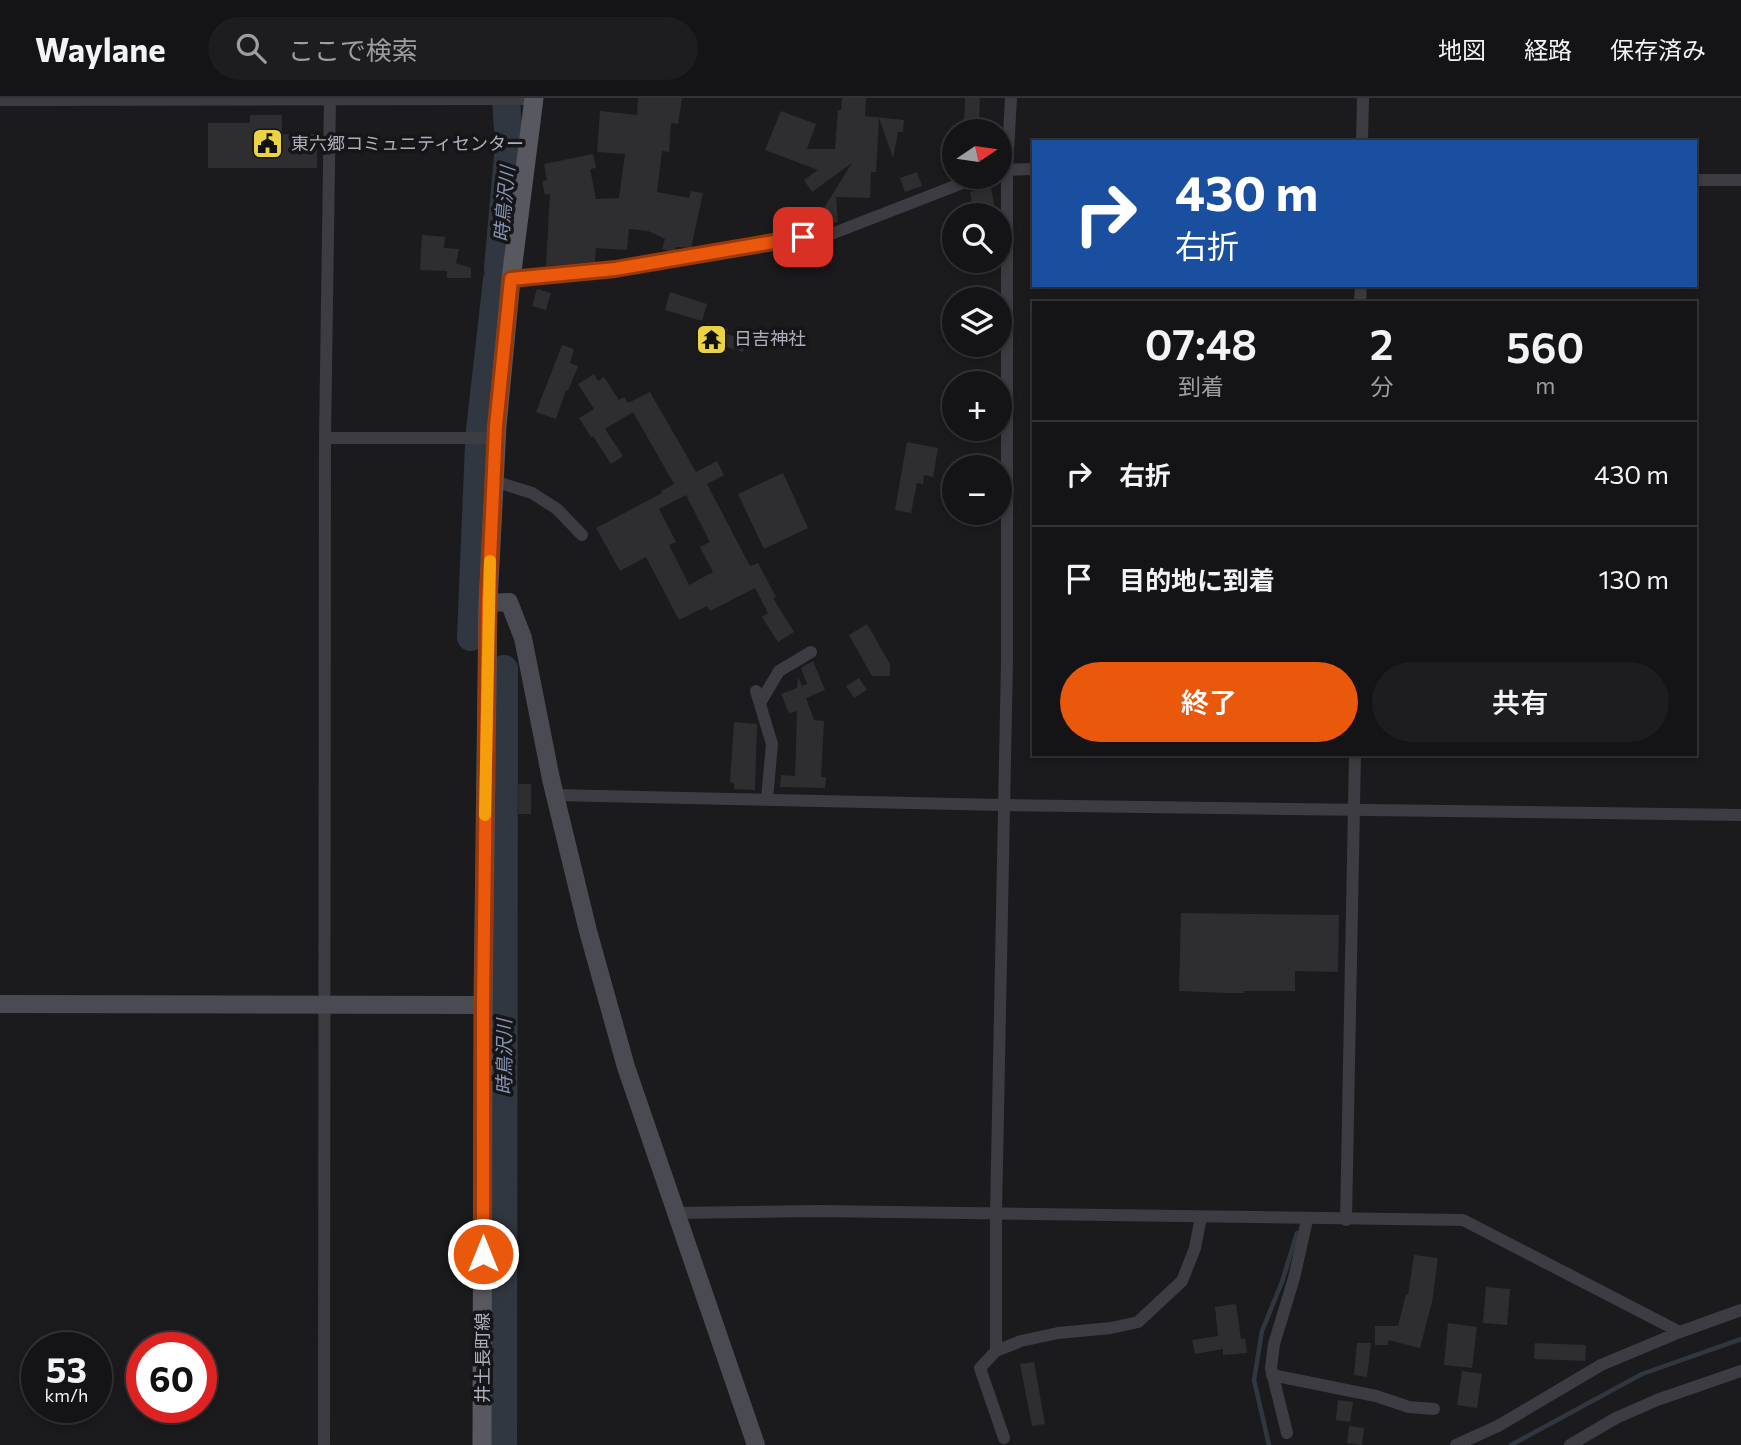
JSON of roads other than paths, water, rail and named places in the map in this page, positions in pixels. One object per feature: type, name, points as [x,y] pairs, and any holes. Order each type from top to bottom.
[{"type":"main road","name":"井土長町線","points":[[482,1445],[483,1005],[488,603],[496,438],[528,99]]},
{"type":"street","points":[[324,1445],[325,439],[330,98]]},
{"type":"street","points":[[1009,119],[1011,98]]},
{"type":"street","points":[[1362,140],[1363,98]]},
{"type":"street","points":[[0,100],[528,99]]},
{"type":"street","points":[[1012,169],[1032,169]]},
{"type":"street","points":[[1697,180],[1741,180]]},
{"type":"street","points":[[511,279],[615,269],[834,233],[947,189]]},
{"type":"street","points":[[996,1352],[1002,805],[1007,646],[1003,189]]},
{"type":"street","points":[[325,439],[496,438]]},
{"type":"street","points":[[494,481],[532,493],[557,509],[582,534]]},
{"type":"street","points":[[488,603],[509,602],[523,638],[555,795],[588,931],[623,1055],[756,1445]]},
{"type":"street","points":[[767,799],[772,744],[758,697],[779,671],[811,652]]},
{"type":"street","points":[[1346,1220],[1355,756]]},
{"type":"street","points":[[555,795],[1002,805],[1741,815]]},
{"type":"street","points":[[0,1004],[483,1005]]},
{"type":"street","points":[[675,1213],[819,1211],[1307,1220],[1463,1220],[1680,1332]]},
{"type":"street","points":[[1004,1438],[980,1368],[996,1352],[1021,1341],[1058,1332],[1111,1328],[1138,1322],[1182,1281],[1195,1248],[1201,1217]]},
{"type":"street","points":[[1287,1433],[1271,1368],[1274,1344],[1294,1278],[1307,1220]]},
{"type":"street","points":[[1456,1445],[1498,1426],[1601,1365],[1741,1310]]},
{"type":"street","points":[[1570,1445],[1616,1418],[1657,1400],[1741,1371]]},
{"type":"street","points":[[1272,1375],[1376,1396],[1409,1407],[1434,1409]]},
{"type":"waterway","name":"時鳥沢川","points":[[498,268],[509,145],[506,98]]},
{"type":"waterway","name":"時鳥沢川","points":[[480,430],[497,280]]},
{"type":"waterway","name":"時鳥沢川","points":[[471,637],[479,446]]},
{"type":"waterway","name":"時鳥沢川","points":[[503,1445],[504,669]]},
{"type":"waterway","points":[[1269,1445],[1254,1380],[1262,1331],[1282,1282],[1297,1233]]},
{"type":"waterway","points":[[1511,1445],[1642,1374],[1741,1339]]},
{"type":"place","name":"東六郷コミュニティセンター","points":[[268,144]]},
{"type":"place","name":"日吉神社","points":[[711,339]]}]
